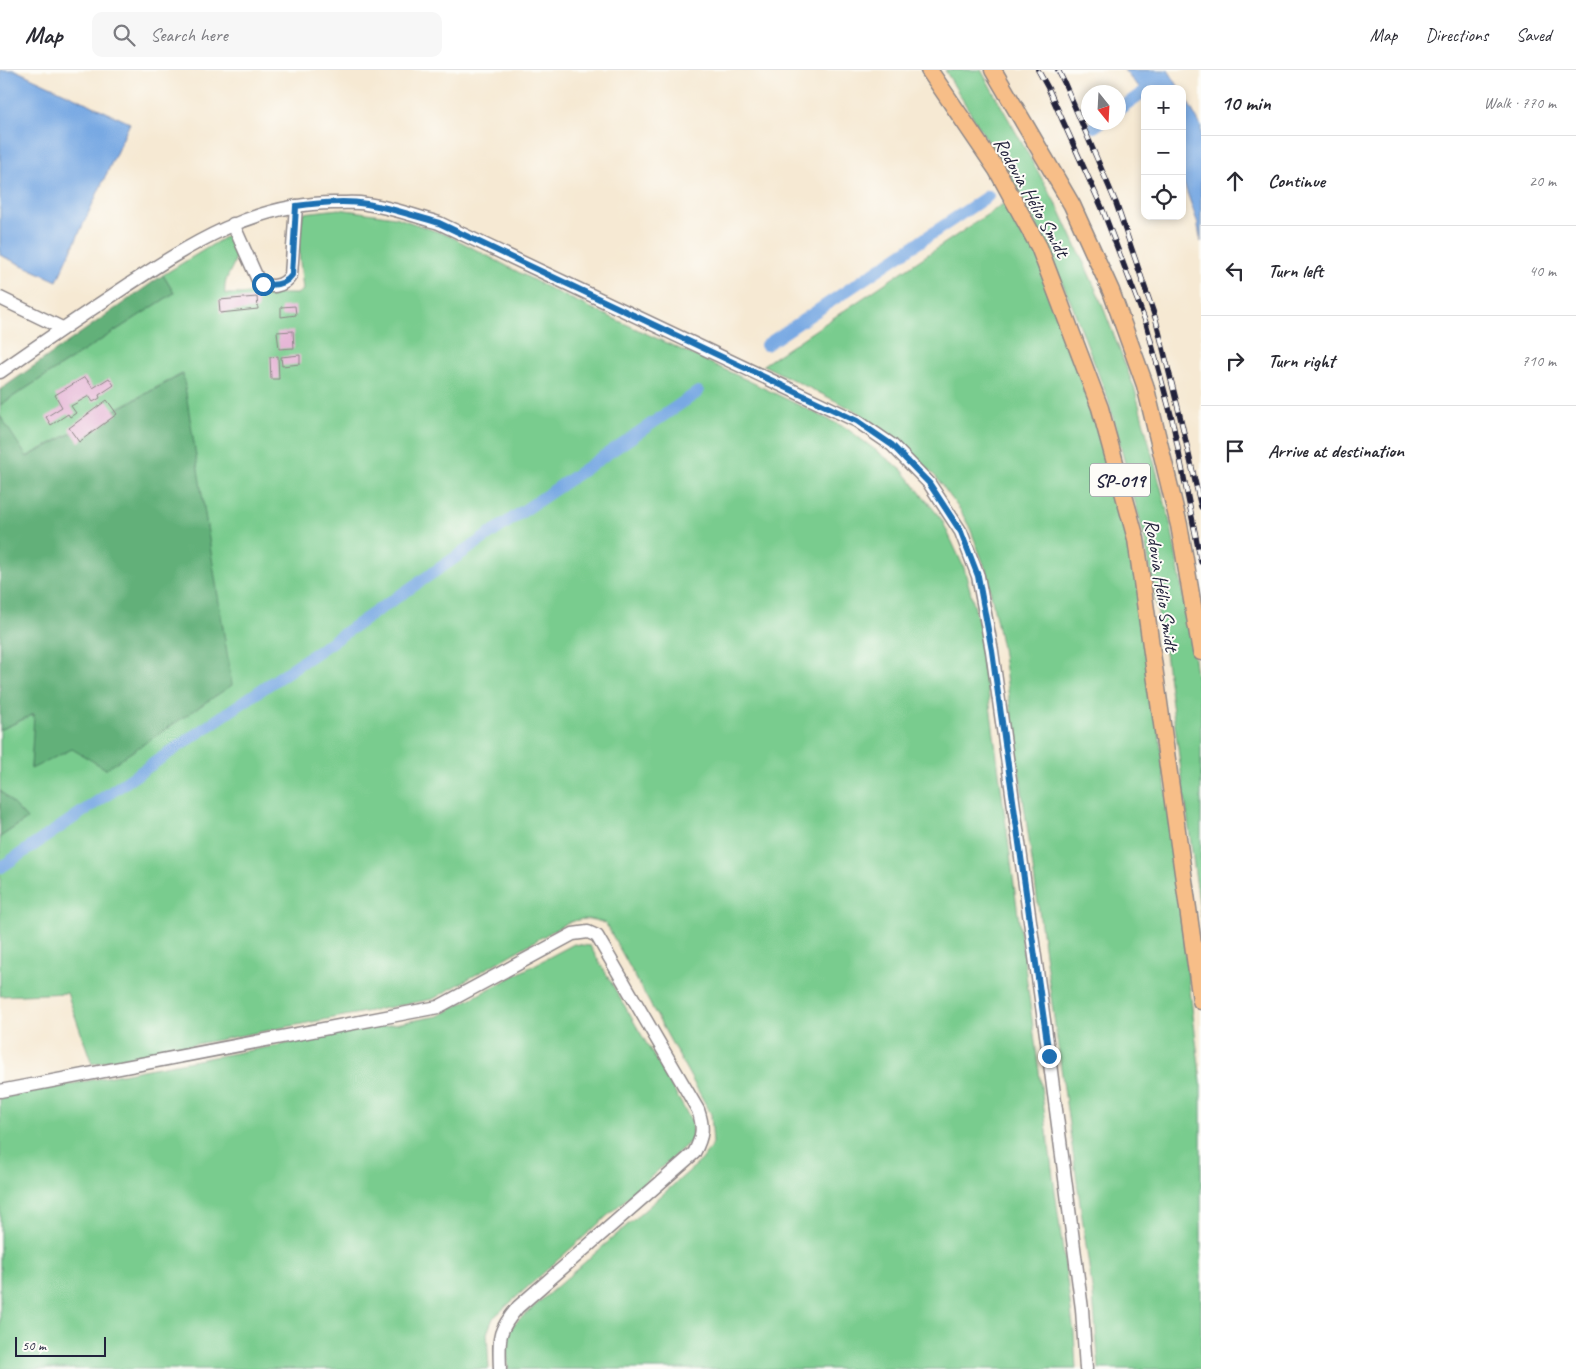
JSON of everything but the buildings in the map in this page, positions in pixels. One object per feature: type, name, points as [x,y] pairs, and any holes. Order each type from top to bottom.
[{"type":"main road","name":"Rodovia Hélio Smidt","points":[[929,70],[997,170],[1039,247],[1100,408],[1136,539],[1201,1001]]},
{"type":"main road","name":"Rodovia Hélio Smidt","points":[[993,70],[1072,205],[1111,291],[1145,384],[1179,525],[1201,652]]},
{"type":"lane","points":[[0,372],[62,328],[174,255],[233,224],[296,206],[326,203],[365,204],[439,223],[857,421],[892,445],[929,483],[961,532],[978,576],[990,642],[1079,1280],[1086,1369]]},
{"type":"lane","points":[[233,224],[258,280],[263,284],[274,286],[288,280],[292,275],[296,206]]},
{"type":"lane","points":[[0,298],[62,328]]},
{"type":"lane","points":[[0,1092],[438,1007],[574,934],[588,932],[597,936],[698,1110],[703,1123],[702,1135],[694,1153],[518,1307],[505,1323],[501,1333],[499,1344],[500,1369]]},
{"type":"green space","points":[[945,70],[981,70],[1060,211],[1098,294],[1135,390],[1171,526],[1201,708],[1201,917],[1165,653],[1144,536],[1108,399],[1072,305],[1035,222]]},
{"type":"green space","points":[[1012,198],[1039,247],[1136,539],[1201,1082],[1201,1369],[1099,1369],[1093,1295],[1002,648],[986,570],[970,528],[960,510],[936,477],[897,440],[856,411],[763,365]]},
{"type":"green space","points":[[339,209],[395,217],[450,236],[554,291],[846,428],[902,470],[942,520],[964,568],[979,623],[1074,1333],[1076,1369],[508,1369],[506,1338],[514,1324],[702,1160],[713,1144],[711,1114],[606,924],[601,922],[586,919],[565,924],[433,999],[92,1064],[67,993],[0,996],[0,837],[27,819],[0,790],[0,730],[35,714],[31,768],[182,374],[26,457],[0,416],[0,405],[174,293],[163,275],[230,234],[236,253],[225,286],[225,294],[297,294],[303,290],[298,243],[303,213]]},
{"type":"green space","points":[[163,275],[174,293],[0,405],[0,390]]},
{"type":"green space","points":[[183,374],[232,685],[106,769],[72,749],[31,769],[34,714],[0,730],[0,416],[27,457]]},
{"type":"green space","points":[[0,790],[27,819],[0,837]]},
{"type":"green space","points":[[574,944],[590,946],[692,1122],[692,1140],[493,1318],[487,1333],[489,1369],[0,1369],[0,1098],[438,1016]]},
{"type":"water","points":[[0,70],[15,70],[130,123],[57,281],[0,255]]},
{"type":"water","points":[[1124,70],[1168,70],[1177,85],[1141,85],[1141,88]]},
{"type":"water","points":[[1186,99],[1201,126],[1201,242],[1197,221],[1186,189]]},
{"type":"waterway","points":[[1126,104],[1141,94]]},
{"type":"waterway","points":[[766,345],[988,196]]},
{"type":"waterway","points":[[0,868],[698,392]]},
{"type":"railway","points":[[1038,70],[1102,208],[1146,323],[1172,419],[1201,562]]},
{"type":"railway","points":[[1058,70],[1116,203],[1156,320],[1201,507]]},
{"type":"route","points":[[263,284],[274,286],[288,280],[292,275],[296,206],[326,203],[365,204],[402,212],[439,223],[857,421],[892,445],[929,483],[961,532],[978,576],[992,651],[1049,1056]]}]
